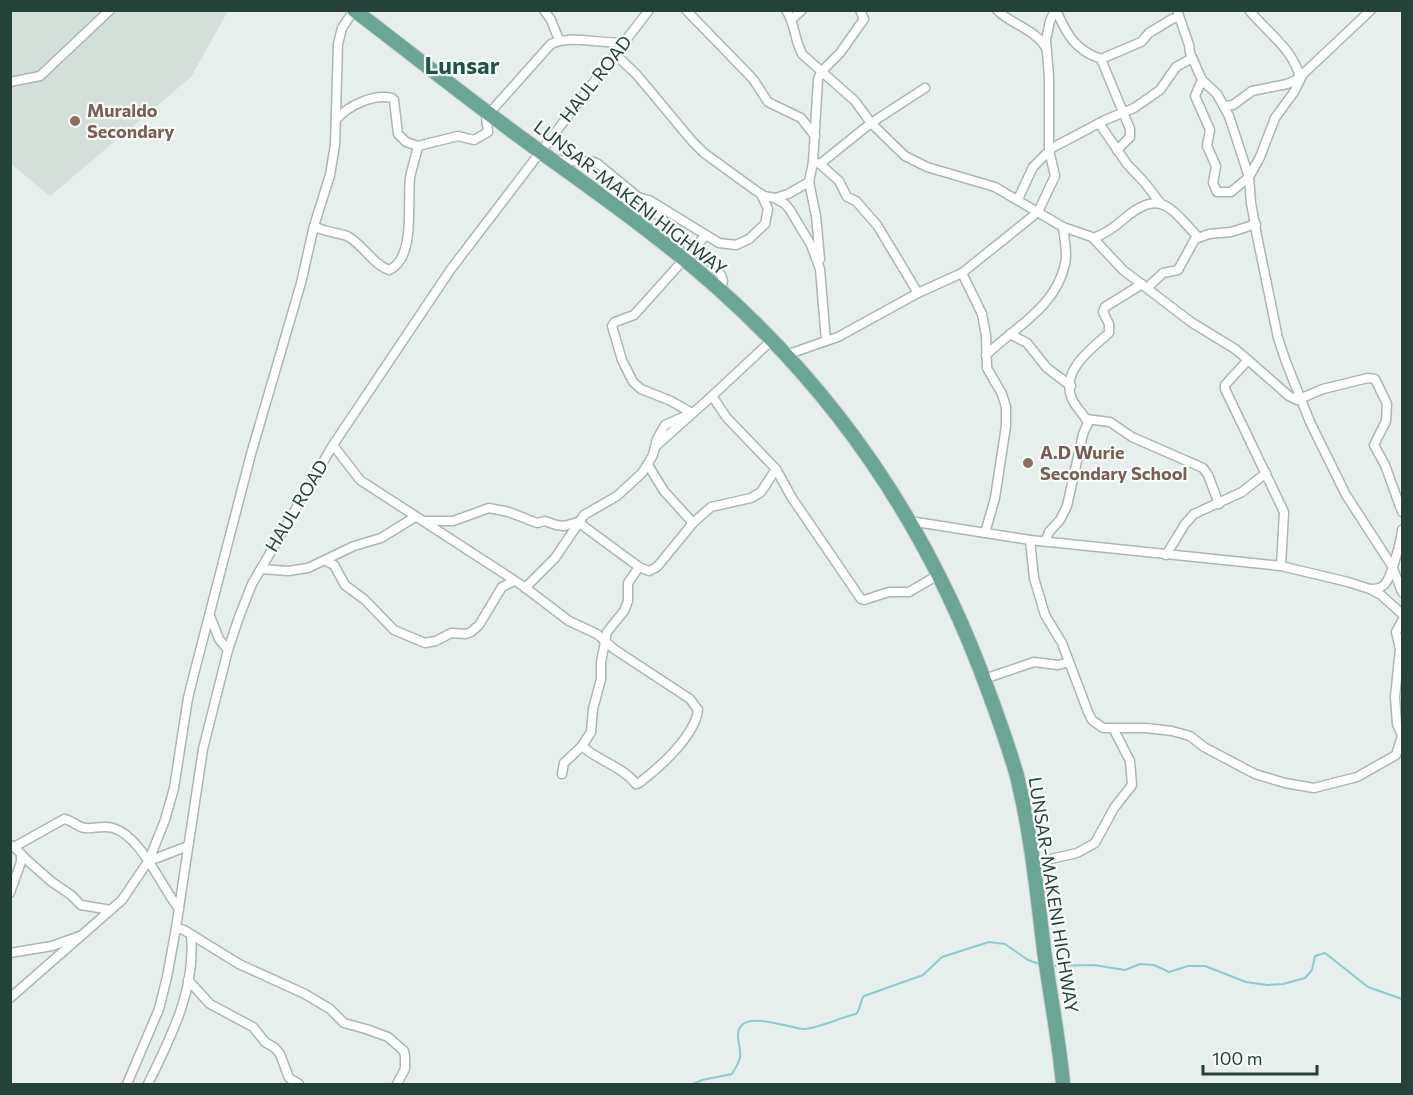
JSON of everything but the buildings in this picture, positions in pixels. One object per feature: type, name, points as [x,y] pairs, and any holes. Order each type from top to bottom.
[{"type":"main road","name":"LUNSAR-MAKENI HIGHWAY","points":[[354,10],[601,196],[720,290],[786,355],[860,445],[910,521],[961,622],[984,679],[1016,774],[1028,824],[1063,1084]]},
{"type":"street","points":[[10,82],[40,76],[111,10]]},
{"type":"street","points":[[10,998],[122,900],[149,860],[165,820],[174,788],[188,698],[251,454],[330,175],[335,145],[338,44],[342,28],[354,10]]},
{"type":"street","points":[[544,10],[559,40]]},
{"type":"street","name":"HAUL ROAD","points":[[127,1084],[159,1009],[176,928],[203,749],[228,650],[245,601],[333,445],[535,147],[625,42],[649,10]]},
{"type":"street","points":[[686,10],[753,79],[768,102],[801,118],[815,136]]},
{"type":"street","points":[[786,10],[792,19],[799,49],[821,72],[855,101],[871,123],[905,156],[927,167],[996,187],[1063,226],[1093,238],[1123,270],[1191,322],[1235,349],[1295,400],[1323,388],[1368,378],[1375,379],[1387,404],[1386,421],[1374,445],[1385,465],[1402,512]]},
{"type":"street","points":[[792,19],[802,10]]},
{"type":"street","points":[[826,341],[816,216],[809,182],[817,163],[815,136],[817,86],[821,72],[840,53],[864,19],[860,10]]},
{"type":"street","points":[[997,10],[1010,22],[1036,36],[1046,48]]},
{"type":"street","points":[[786,355],[838,337],[918,293],[962,273],[1038,212],[1055,176],[1049,150],[1049,77],[1046,48],[1050,21],[1056,10]]},
{"type":"street","points":[[1056,10],[1062,24],[1077,46],[1101,59],[1141,42],[1149,33],[1178,14],[1192,58],[1202,80],[1217,94],[1235,131],[1249,177],[1251,203],[1278,338],[1300,399],[1346,495],[1392,566],[1402,592]]},
{"type":"street","points":[[1249,10],[1288,52],[1295,62],[1300,78]]},
{"type":"street","points":[[1202,80],[1195,96],[1210,130],[1207,146],[1216,166],[1213,183],[1215,188],[1223,193],[1231,192],[1249,177],[1260,157],[1275,118],[1294,92],[1300,78],[1315,61],[1371,10]]},
{"type":"street","points":[[336,120],[341,113],[377,96],[392,98],[396,105],[398,134],[406,142],[418,146],[458,136],[469,140],[480,138],[488,132],[486,118],[490,113],[544,50],[559,40],[611,44],[625,42]]},
{"type":"street","points":[[615,54],[656,96],[698,147],[761,194],[785,204],[800,225],[820,269]]},
{"type":"street","points":[[1018,199],[1033,167],[1049,150],[1099,123],[1124,113],[1156,93],[1176,66],[1192,58]]},
{"type":"street","points":[[1101,59],[1130,129],[1130,137],[1117,150]]},
{"type":"street","points":[[1224,106],[1233,105],[1252,91],[1287,84],[1300,78]]},
{"type":"street","points":[[817,163],[871,123],[925,88]]},
{"type":"street","points":[[336,90],[347,103],[353,106]]},
{"type":"street","points":[[1099,123],[1127,164],[1161,204],[1175,213],[1198,237]]},
{"type":"street","points":[[314,226],[346,236],[381,266],[389,270],[393,269],[403,254],[409,236],[411,177],[418,146]]},
{"type":"street","points":[[552,160],[594,162],[636,195],[714,265],[723,281],[720,290]]},
{"type":"street","points":[[817,163],[839,181],[847,196],[856,201],[877,225],[918,293]]},
{"type":"street","points":[[775,198],[788,194],[809,182]]},
{"type":"street","points":[[601,196],[608,192],[636,195],[649,200],[705,236],[729,245],[742,243],[749,239],[765,224],[768,209],[761,194]]},
{"type":"street","points":[[1093,238],[1111,230],[1142,204],[1150,202],[1161,204]]},
{"type":"street","points":[[1045,542],[1049,532],[1060,520],[1067,506],[1083,434],[1088,423],[1070,394],[1075,367],[1083,355],[1109,333],[1109,324],[1103,312],[1105,307],[1145,286],[1163,273],[1178,270],[1186,258],[1188,248],[1198,237],[1231,232],[1256,224]]},
{"type":"street","points":[[986,356],[1050,299],[1065,266],[1063,226]]},
{"type":"street","points":[[692,413],[671,401],[641,389],[633,382],[622,360],[612,326],[615,322],[634,315],[705,236]]},
{"type":"street","points":[[962,273],[982,315],[986,336],[987,368],[1002,394],[1007,415],[995,498],[984,533]]},
{"type":"street","points":[[1010,334],[1027,343],[1047,368],[1071,386]]},
{"type":"street","points":[[525,588],[555,558],[578,522],[588,511],[617,496],[632,484],[648,465],[660,431],[665,425],[692,413],[772,340]]},
{"type":"street","points":[[1248,360],[1225,385],[1225,389],[1284,512],[1281,566]]},
{"type":"street","points":[[712,396],[727,418],[776,469],[792,498],[861,600],[889,592],[909,592],[938,575]]},
{"type":"street","points":[[1086,419],[1110,422],[1132,437],[1203,468],[1219,504]]},
{"type":"street","points":[[333,445],[360,480],[525,588],[569,621],[597,634],[614,649],[690,699],[696,706],[697,716],[682,741],[662,764],[639,783],[636,784],[629,775],[582,746]]},
{"type":"street","points":[[648,465],[664,491],[693,523]]},
{"type":"street","points":[[578,522],[639,567],[650,571],[657,567],[693,523],[711,507],[751,498],[761,492],[776,469]]},
{"type":"street","points":[[1166,555],[1194,514],[1242,492],[1266,473]]},
{"type":"street","points":[[261,569],[288,571],[308,568],[420,519],[453,521],[489,508],[537,523],[546,521],[564,526],[578,522]]},
{"type":"street","points":[[910,521],[1045,542],[1281,566],[1370,589],[1381,595],[1402,614]]},
{"type":"street","points":[[1370,589],[1384,585],[1388,580],[1400,546],[1402,531]]},
{"type":"street","points":[[1030,540],[1034,578],[1045,615],[1062,643],[1092,720],[1103,728],[1114,730],[1146,728],[1190,736],[1240,768],[1286,783],[1314,788],[1358,777],[1396,755],[1402,736],[1397,724],[1395,697],[1400,643],[1396,632],[1402,621]]},
{"type":"street","points":[[326,561],[334,565],[345,585],[365,600],[394,630],[425,643],[436,641],[451,633],[471,632],[479,626],[502,587],[514,581]]},
{"type":"street","points":[[562,774],[564,763],[582,746],[591,732],[593,708],[601,679],[601,662],[608,628],[624,611],[628,601],[628,583],[639,567]]},
{"type":"street","points":[[210,615],[219,639],[228,650]]},
{"type":"street","points":[[984,679],[1034,662],[1058,665],[1069,662]]},
{"type":"street","points":[[1033,863],[1077,853],[1095,843],[1113,808],[1132,784],[1130,761],[1114,730]]},
{"type":"street","points":[[111,910],[81,905],[12,846],[66,819],[85,828],[113,828],[123,832],[149,860],[156,876],[179,909]]},
{"type":"street","points":[[149,860],[188,846]]},
{"type":"street","points":[[10,893],[21,862],[21,854]]},
{"type":"street","points":[[176,928],[184,930],[240,964],[305,994],[330,1010],[344,1023],[388,1037],[404,1051],[405,1056],[405,1069],[397,1084]]},
{"type":"street","points":[[12,950],[52,946],[82,935]]},
{"type":"street","points":[[148,1084],[174,1031],[184,1003],[192,950],[191,935]]},
{"type":"street","points":[[188,980],[210,1004],[253,1027],[280,1054],[289,1078],[299,1084]]},
{"type":"shaded area","name":"Muraldo Secondary","points":[[10,11],[228,11],[191,77],[50,196],[11,164]]},
{"type":"waterway","points":[[693,1084],[732,1074],[740,1057],[738,1032],[747,1022],[771,1022],[807,1029],[856,1014],[864,996],[923,975],[942,957],[989,942],[1005,944],[1028,960],[1042,965]]},
{"type":"waterway","points":[[1051,966],[1094,965],[1125,970],[1140,964],[1154,965],[1169,972],[1188,966],[1205,966],[1246,982],[1267,985],[1283,984],[1305,978],[1312,970],[1315,956],[1325,953],[1368,987],[1402,999]]},
{"type":"place","name":"Muraldo Secondary","points":[[75,121]]},
{"type":"place","name":"A.D Wurie Secondary School","points":[[1028,463]]},
{"type":"district","name":"Lunsar","points":[[462,66]]}]
